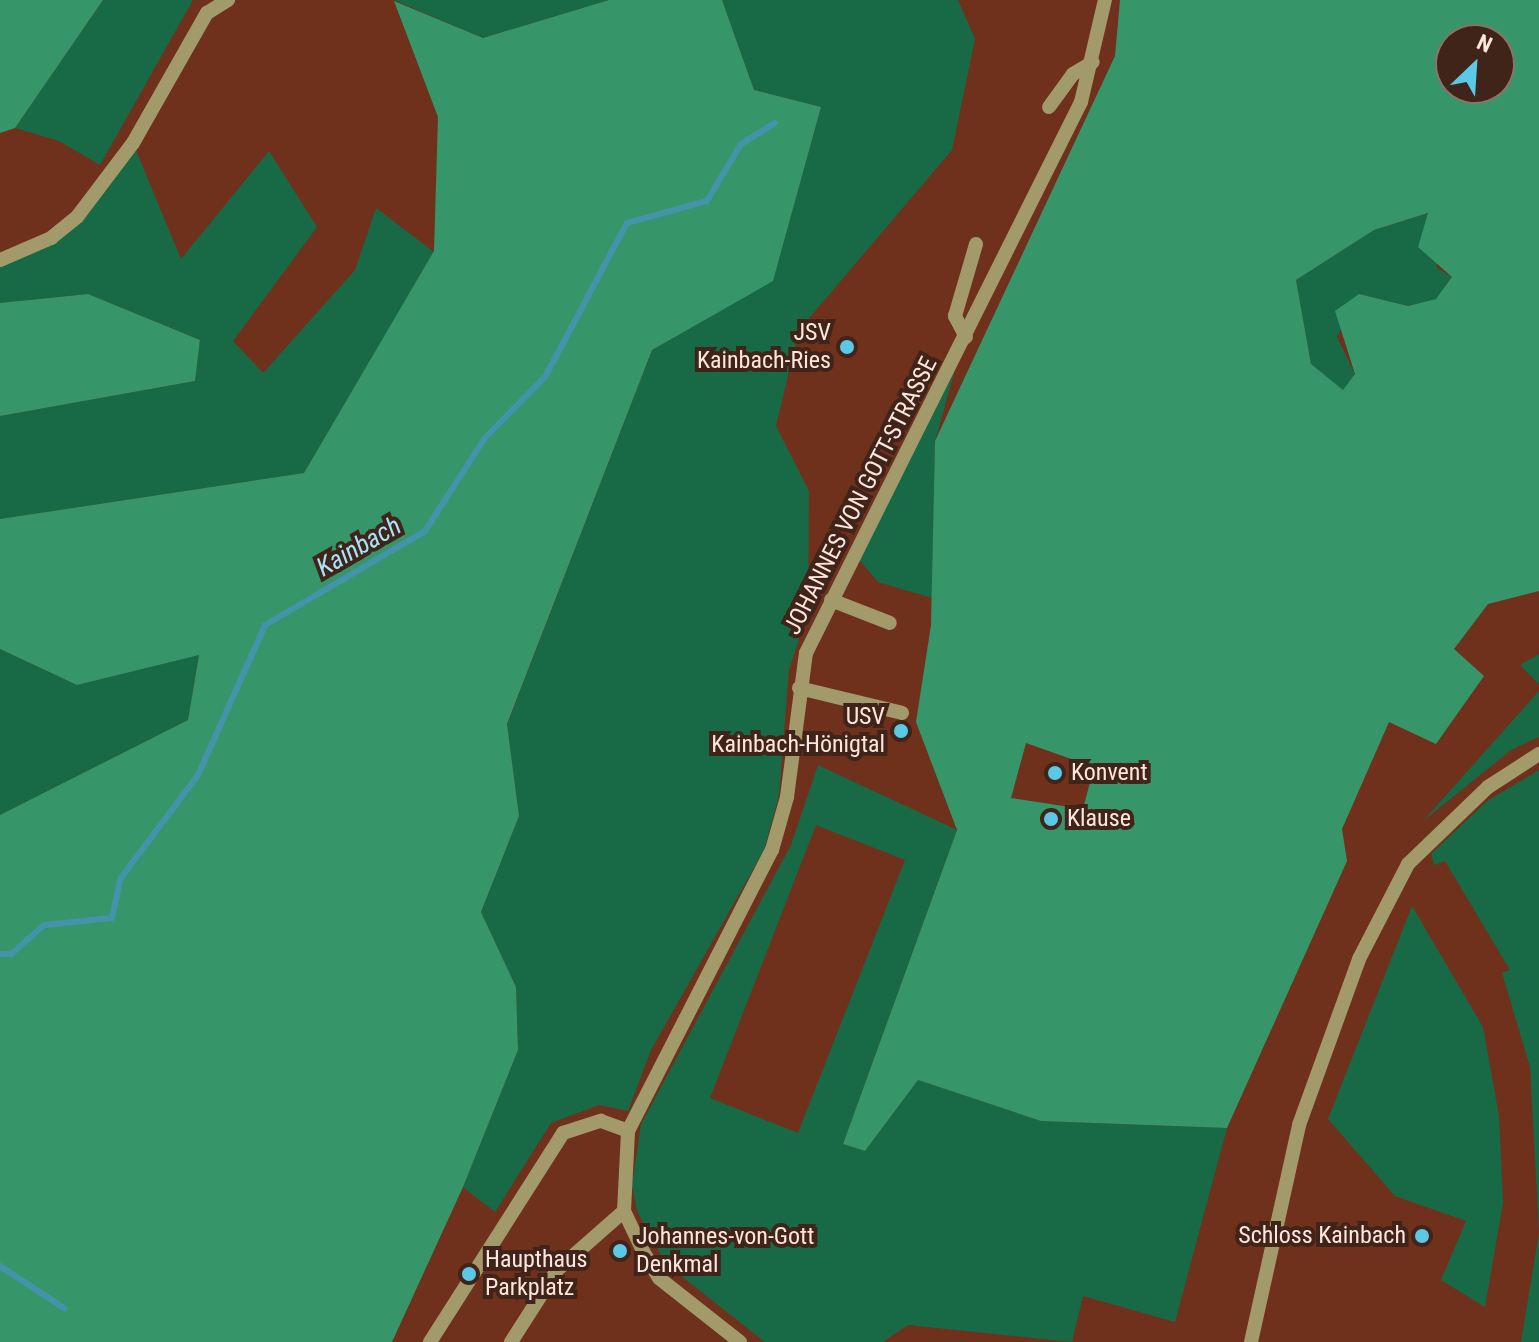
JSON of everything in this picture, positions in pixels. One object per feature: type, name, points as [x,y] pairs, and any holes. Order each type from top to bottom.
[{"type":"street","points":[[0,260],[77,217],[133,143],[207,13],[228,0]]},
{"type":"street","name":"JOHANNES VON GOTT-STRASSE","points":[[624,1211],[628,1131],[772,850],[787,797],[799,688],[831,600],[966,337],[1081,102],[1093,62],[1105,0]]},
{"type":"street","points":[[1049,107],[1073,74],[1093,62]]},
{"type":"street","points":[[966,337],[955,316],[976,244]]},
{"type":"street","points":[[831,600],[890,623]]},
{"type":"street","points":[[799,688],[902,713]]},
{"type":"street","points":[[1251,1342],[1299,1125],[1359,959],[1408,864],[1488,787],[1539,754]]},
{"type":"street","points":[[430,1342],[563,1133],[601,1121],[628,1131]]},
{"type":"street","points":[[511,1342],[557,1270],[624,1211],[659,1278],[740,1342]]},
{"type":"green space","points":[[0,0],[103,0],[15,128],[0,133]]},
{"type":"green space","points":[[103,0],[193,0],[100,165],[59,141],[15,128]]},
{"type":"green space","points":[[394,0],[609,0],[483,38]]},
{"type":"green space","points":[[609,0],[722,0],[754,90],[821,107],[773,281],[652,350],[507,724],[519,816],[481,912],[516,987],[518,1050],[463,1187],[392,1342],[0,1342],[0,815],[188,720],[199,655],[77,685],[0,649],[0,519],[304,473],[434,251],[438,117],[394,1],[483,38]]},
{"type":"green space","points":[[722,0],[958,0],[975,39],[952,150],[799,330],[776,426],[809,491],[808,612],[789,670],[779,795],[764,850],[651,1050],[628,1111],[599,1105],[551,1123],[495,1212],[463,1187],[518,1050],[516,987],[481,912],[519,816],[507,725],[652,350],[773,280],[821,107],[754,90]]},
{"type":"green space","points":[[1120,0],[1539,0],[1539,591],[1488,604],[1454,649],[1484,676],[1436,744],[1389,722],[1342,829],[1347,861],[1227,1128],[1041,1121],[918,1080],[865,1151],[843,1144],[957,830],[916,722],[931,625],[935,441],[1115,56]],"holes":[[[1428,213],[1418,247],[1452,277],[1436,299],[1408,306],[1359,294],[1335,311],[1355,374],[1343,390],[1311,364],[1296,280],[1374,230]],[[1026,743],[1094,767],[1083,809],[1011,798]]]},
{"type":"green space","points":[[133,143],[181,259],[269,151],[317,227],[233,341],[263,373],[355,270],[376,208],[434,252],[304,473],[0,519],[0,416],[195,381],[200,340],[88,294],[0,303],[0,260],[51,238]]},
{"type":"green space","points":[[1429,213],[1437,268],[1452,277],[1437,299],[1408,306],[1359,294],[1337,337],[1355,374],[1343,391],[1311,364],[1296,280],[1374,230]]},
{"type":"green space","points":[[88,294],[200,340],[195,381],[0,416],[0,303]]},
{"type":"green space","points":[[962,345],[935,441],[932,598],[878,582],[855,555]]},
{"type":"green space","points":[[0,649],[77,685],[199,654],[188,720],[0,815]]},
{"type":"green space","points":[[1539,654],[1539,684],[1520,665]]},
{"type":"green space","points":[[1539,691],[1539,737],[1511,750],[1423,821]]},
{"type":"green space","points":[[818,765],[957,830],[843,1144],[865,1151],[918,1080],[1041,1121],[1227,1128],[1175,1322],[1083,1296],[1072,1342],[908,1325],[883,1342],[765,1342],[666,1264],[637,1211],[632,1185],[641,1124],[791,845]],"holes":[[[816,825],[905,860],[798,1133],[710,1098]]]},
{"type":"green space","points":[[1539,770],[1539,1233],[1530,1067],[1502,973],[1510,970],[1445,861],[1434,865],[1431,854],[1487,801]]},
{"type":"green space","points":[[1412,906],[1483,1027],[1499,1116],[1503,1203],[1485,1307],[1441,1280],[1466,1221],[1395,1196],[1328,1119]]},
{"type":"green space","points":[[1539,1233],[1539,1342],[1521,1342]]},
{"type":"waterway","name":"Kainbach","points":[[0,954],[11,954],[44,925],[112,918],[120,879],[198,775],[265,625],[425,531],[484,439],[545,377],[627,223],[707,201],[741,144],[775,123]]},
{"type":"waterway","points":[[0,1266],[64,1308]]},
{"type":"place","name":"JSV Kainbach-Ries","points":[[847,347]]},
{"type":"place","name":"USV Kainbach-Hönigtal","points":[[901,731]]},
{"type":"place","name":"Konvent","points":[[1055,773]]},
{"type":"place","name":"Klause","points":[[1051,819]]},
{"type":"place","name":"Schloss Kainbach","points":[[1422,1236]]},
{"type":"place","name":"Johannes-von-Gott Denkmal","points":[[620,1251]]},
{"type":"place","name":"Haupthaus Parkplatz","points":[[469,1274]]}]
